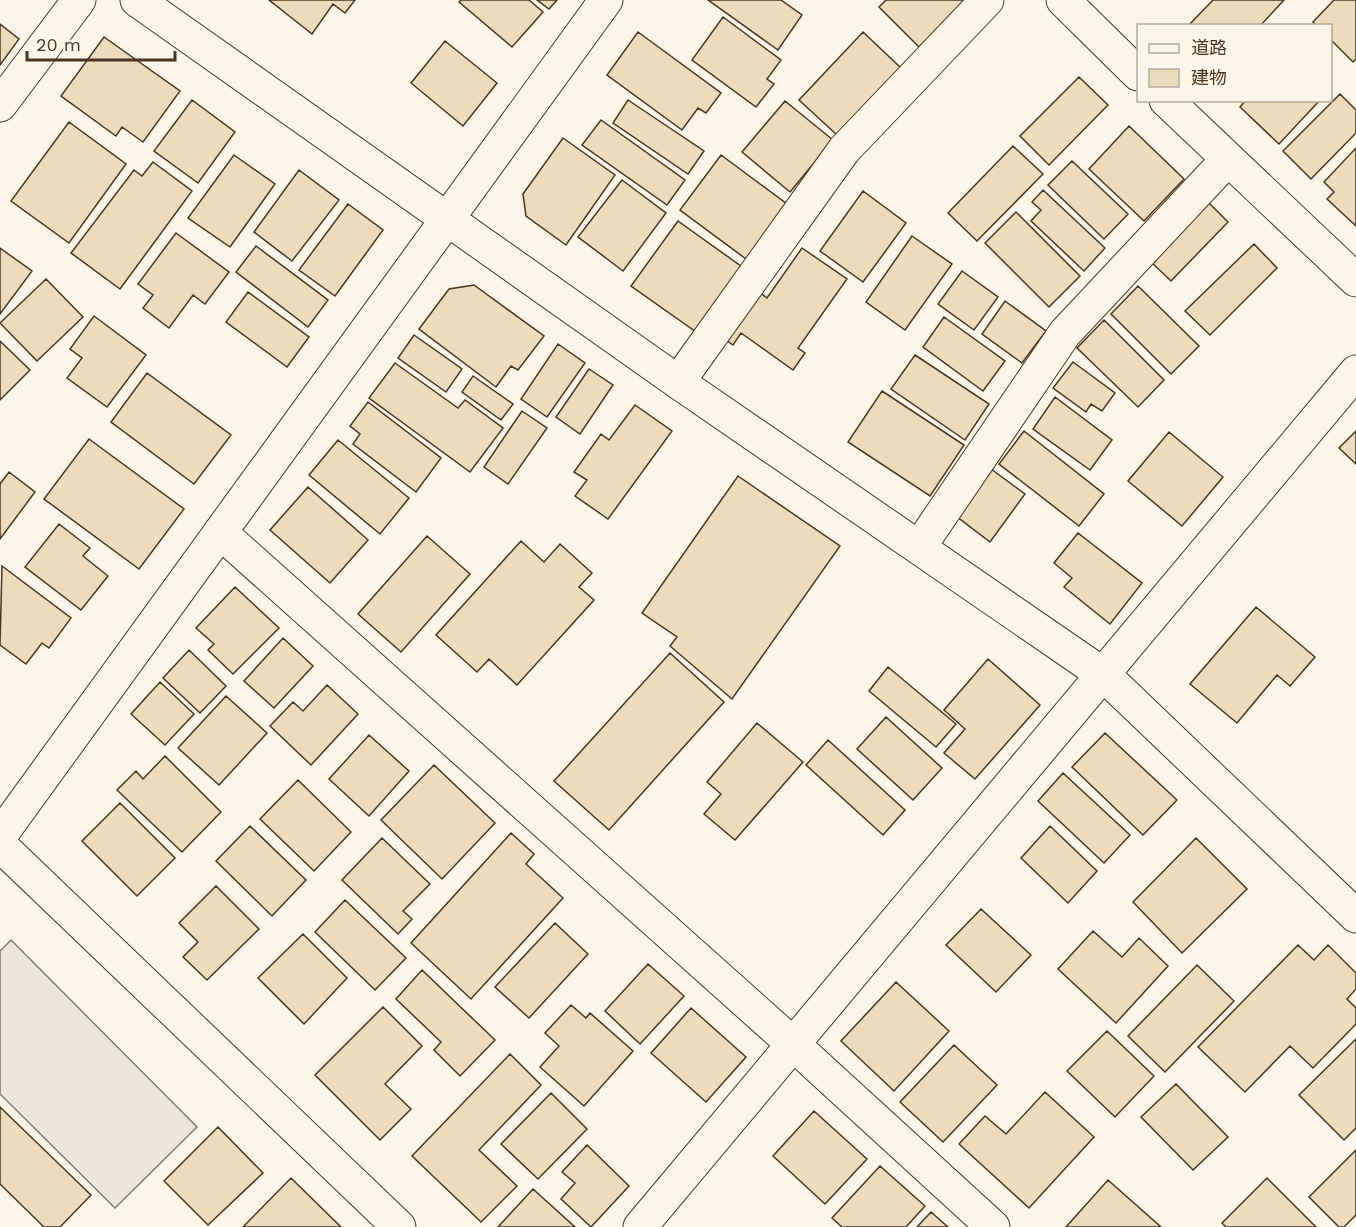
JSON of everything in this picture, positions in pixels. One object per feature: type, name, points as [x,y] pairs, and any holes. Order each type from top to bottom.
[{"type":"street","points":[[0,105],[79,0]]},
{"type":"street","points":[[137,0],[189,34],[446,220],[678,382],[920,546],[1104,675],[1356,916]]},
{"type":"street","points":[[0,836],[606,0]]},
{"type":"street","points":[[678,382],[844,150],[987,0]]},
{"type":"street","points":[[1062,0],[1137,73]]},
{"type":"street","points":[[1168,102],[1356,280]]},
{"type":"street","points":[[920,546],[1065,333],[1228,159]]},
{"type":"street","points":[[640,1227],[1356,372]]},
{"type":"street","points":[[220,531],[794,1045],[993,1227]]},
{"type":"street","points":[[0,845],[399,1227]]},
{"type":"shaded area","points":[[11,940],[197,1127],[115,1208],[0,1094],[0,951]]},
{"type":"building","points":[[269,0],[355,0],[345,13],[333,4],[312,34]]},
{"type":"building","points":[[461,0],[529,0],[543,12],[512,47],[459,2]]},
{"type":"building","points":[[537,0],[557,0],[549,9]]},
{"type":"building","points":[[708,0],[781,0],[802,15],[778,50]]},
{"type":"building","points":[[886,0],[967,0],[919,47],[879,7]]},
{"type":"building","points":[[1213,0],[1284,0],[1262,24],[1190,24]]},
{"type":"building","points":[[1334,0],[1356,0],[1356,59],[1353,62],[1332,41],[1332,24],[1313,22]]},
{"type":"building","points":[[723,17],[781,60],[767,79],[774,84],[756,107],[692,60]]},
{"type":"building","points":[[0,24],[19,39],[0,65]]},
{"type":"building","points":[[638,32],[721,93],[706,113],[698,108],[682,130],[607,75]]},
{"type":"building","points":[[863,32],[901,68],[837,135],[799,100]]},
{"type":"building","points":[[104,37],[180,91],[143,142],[122,127],[116,136],[61,96]]},
{"type":"building","points":[[445,41],[497,83],[463,126],[411,83]]},
{"type":"building","points":[[1079,77],[1108,105],[1049,165],[1020,136]]},
{"type":"building","points":[[1340,94],[1356,110],[1356,133],[1311,179],[1283,151]]},
{"type":"building","points":[[192,100],[235,132],[198,183],[154,151]]},
{"type":"building","points":[[628,100],[704,151],[688,174],[613,123]]},
{"type":"building","points":[[785,101],[833,140],[790,192],[742,152]]},
{"type":"building","points":[[1244,102],[1318,102],[1279,144],[1240,107]]},
{"type":"building","points":[[601,120],[685,180],[667,205],[582,145]]},
{"type":"building","points":[[69,122],[126,164],[69,243],[11,201]]},
{"type":"building","points":[[1129,126],[1184,179],[1144,221],[1089,169]]},
{"type":"building","points":[[563,138],[615,175],[566,245],[526,216],[523,194]]},
{"type":"building","points":[[1013,146],[1043,174],[977,241],[948,213]]},
{"type":"building","points":[[1356,148],[1356,226],[1327,199],[1334,192],[1324,182]]},
{"type":"building","points":[[234,155],[275,184],[230,247],[188,218]]},
{"type":"building","points":[[721,155],[787,204],[746,259],[680,210]]},
{"type":"building","points":[[1072,161],[1128,214],[1104,239],[1048,185]]},
{"type":"building","points":[[153,162],[192,191],[120,289],[71,253],[134,170],[142,176]]},
{"type":"building","points":[[299,170],[339,200],[292,261],[254,232]]},
{"type":"building","points":[[622,180],[666,213],[623,271],[578,237]]},
{"type":"building","points":[[1043,190],[1105,248],[1084,271],[1031,221],[1041,210],[1032,202]]},
{"type":"building","points":[[863,191],[906,223],[863,282],[820,251]]},
{"type":"building","points":[[1207,201],[1228,222],[1171,281],[1150,261]]},
{"type":"building","points":[[348,204],[383,230],[335,296],[299,270]]},
{"type":"building","points":[[1016,212],[1080,276],[1049,307],[985,243]]},
{"type":"building","points":[[678,221],[745,269],[699,334],[631,286]]},
{"type":"building","points":[[176,233],[229,272],[205,304],[193,295],[169,328],[143,308],[153,295],[138,284]]},
{"type":"building","points":[[912,236],[952,264],[905,330],[866,302]]},
{"type":"building","points":[[1254,244],[1277,268],[1210,335],[1185,311]]},
{"type":"building","points":[[256,246],[328,300],[308,327],[236,272]]},
{"type":"building","points":[[0,248],[32,271],[0,314]]},
{"type":"building","points":[[802,248],[847,279],[798,348],[805,353],[793,370],[741,333],[733,345],[723,338],[757,290],[767,298]]},
{"type":"building","points":[[962,271],[998,297],[974,330],[938,304]]},
{"type":"building","points":[[46,279],[83,317],[37,361],[0,323]]},
{"type":"building","points":[[474,285],[544,336],[518,370],[511,366],[496,387],[419,329],[449,289]]},
{"type":"building","points":[[1138,286],[1199,346],[1171,374],[1111,314]]},
{"type":"building","points":[[248,292],[309,337],[287,367],[226,322]]},
{"type":"building","points":[[1005,301],[1046,331],[1022,363],[982,334]]},
{"type":"building","points":[[94,316],[146,355],[107,407],[67,378],[82,358],[70,349]]},
{"type":"building","points":[[944,317],[1005,361],[983,391],[923,347]]},
{"type":"building","points":[[1104,320],[1164,380],[1138,407],[1077,348]]},
{"type":"building","points":[[414,335],[462,369],[446,392],[398,358]]},
{"type":"building","points":[[0,341],[30,370],[0,400]]},
{"type":"building","points":[[558,344],[585,363],[547,417],[521,399]]},
{"type":"building","points":[[915,355],[989,404],[965,440],[891,389]]},
{"type":"building","points":[[1073,362],[1115,393],[1102,411],[1091,404],[1086,412],[1053,388]]},
{"type":"building","points":[[395,363],[458,408],[465,400],[503,428],[470,472],[369,398]]},
{"type":"building","points":[[589,369],[613,385],[580,434],[556,417]]},
{"type":"building","points":[[147,373],[231,435],[194,484],[111,422]]},
{"type":"building","points":[[473,376],[513,404],[501,420],[462,392]]},
{"type":"building","points":[[882,391],[964,445],[930,496],[848,442]]},
{"type":"building","points":[[1055,397],[1112,440],[1090,470],[1033,429]]},
{"type":"building","points":[[368,402],[441,458],[416,492],[353,444],[360,434],[350,426]]},
{"type":"building","points":[[635,405],[672,431],[608,519],[575,496],[587,480],[574,472],[601,434],[609,440]]},
{"type":"building","points":[[522,411],[547,428],[508,484],[484,467]]},
{"type":"building","points":[[1024,431],[1104,494],[1079,526],[999,464]]},
{"type":"building","points":[[1356,431],[1356,464],[1339,448]]},
{"type":"building","points":[[1169,432],[1223,477],[1182,526],[1128,481]]},
{"type":"building","points":[[89,439],[184,509],[139,569],[44,499]]},
{"type":"building","points":[[338,440],[409,498],[380,534],[309,475]]},
{"type":"building","points":[[991,469],[1025,494],[990,542],[956,516]]},
{"type":"building","points":[[9,472],[35,492],[0,539],[0,484]]},
{"type":"building","points":[[738,476],[840,546],[732,699],[670,646],[677,637],[642,613]]},
{"type":"building","points":[[308,487],[368,540],[330,583],[270,530]]},
{"type":"building","points":[[59,524],[90,548],[83,556],[108,576],[81,610],[25,567]]},
{"type":"building","points":[[1078,533],[1142,583],[1110,624],[1064,587],[1072,578],[1054,563]]},
{"type":"building","points":[[427,536],[470,574],[401,652],[358,614]]},
{"type":"building","points":[[521,541],[544,562],[560,544],[592,573],[579,587],[594,600],[517,685],[489,659],[477,672],[436,635]]},
{"type":"building","points":[[2,566],[71,618],[49,648],[42,643],[26,664],[0,645]]},
{"type":"building","points":[[235,587],[279,628],[233,674],[208,650],[214,644],[196,628]]},
{"type":"building","points":[[1256,607],[1315,657],[1290,686],[1277,675],[1237,723],[1190,684]]},
{"type":"building","points":[[283,638],[313,666],[274,708],[244,681]]},
{"type":"building","points":[[189,650],[226,686],[200,713],[163,678]]},
{"type":"building","points":[[670,653],[724,702],[609,830],[554,781]]},
{"type":"building","points":[[988,659],[1040,705],[975,779],[944,753],[965,729],[944,710]]},
{"type":"building","points":[[888,667],[956,724],[936,747],[869,691]]},
{"type":"building","points":[[160,682],[194,714],[165,745],[131,714]]},
{"type":"building","points":[[327,685],[358,714],[311,765],[270,726],[293,702],[303,711]]},
{"type":"building","points":[[226,696],[267,733],[219,785],[178,748]]},
{"type":"building","points":[[886,717],[942,768],[913,800],[857,749]]},
{"type":"building","points":[[757,723],[803,762],[735,840],[704,814],[721,794],[707,782]]},
{"type":"building","points":[[1105,733],[1177,800],[1143,835],[1072,767]]},
{"type":"building","points":[[369,735],[409,771],[369,816],[329,779]]},
{"type":"building","points":[[828,740],[905,810],[883,835],[806,765]]},
{"type":"building","points":[[165,756],[221,812],[182,852],[117,790],[136,771],[143,779]]},
{"type":"building","points":[[434,765],[495,823],[442,879],[381,820]]},
{"type":"building","points":[[1063,773],[1130,835],[1104,863],[1038,801]]},
{"type":"building","points":[[298,780],[351,832],[314,871],[260,819]]},
{"type":"building","points":[[120,803],[175,858],[137,896],[82,841]]},
{"type":"building","points":[[250,826],[306,880],[272,916],[216,861]]},
{"type":"building","points":[[1050,826],[1097,871],[1068,903],[1021,858]]},
{"type":"building","points":[[511,833],[534,854],[526,864],[563,898],[471,999],[411,943]]},
{"type":"building","points":[[382,838],[430,884],[403,911],[412,919],[398,934],[342,880]]},
{"type":"building","points":[[1196,838],[1247,889],[1182,953],[1133,902]]},
{"type":"building","points":[[216,886],[259,929],[207,980],[183,957],[198,942],[179,923]]},
{"type":"building","points":[[345,900],[406,958],[375,990],[315,932]]},
{"type":"building","points":[[981,909],[1031,955],[996,992],[946,945]]},
{"type":"building","points":[[555,923],[588,954],[529,1018],[495,987]]},
{"type":"building","points":[[1093,931],[1122,957],[1139,938],[1168,966],[1116,1023],[1058,969]]},
{"type":"building","points":[[303,934],[347,978],[304,1024],[258,978]]},
{"type":"building","points":[[1298,945],[1314,960],[1328,945],[1356,973],[1356,989],[1347,999],[1356,1008],[1356,1024],[1313,1068],[1290,1046],[1245,1092],[1198,1047]]},
{"type":"building","points":[[648,964],[684,996],[640,1044],[605,1011]]},
{"type":"building","points":[[1197,965],[1234,1001],[1165,1072],[1128,1036]]},
{"type":"building","points":[[422,970],[495,1040],[460,1076],[434,1050],[441,1042],[396,999]]},
{"type":"building","points":[[896,982],[949,1031],[894,1091],[841,1041]]},
{"type":"building","points":[[571,1005],[586,1018],[590,1013],[633,1051],[584,1106],[540,1067],[559,1046],[545,1033]]},
{"type":"building","points":[[383,1007],[422,1046],[385,1084],[411,1109],[380,1140],[315,1075]]},
{"type":"building","points":[[691,1008],[746,1057],[706,1102],[651,1053]]},
{"type":"building","points":[[1107,1031],[1154,1076],[1115,1117],[1067,1071]]},
{"type":"building","points":[[1356,1039],[1356,1128],[1344,1140],[1299,1095]]},
{"type":"building","points":[[954,1045],[997,1085],[943,1142],[900,1102]]},
{"type":"building","points":[[510,1054],[541,1085],[479,1150],[517,1186],[481,1222],[412,1156]]},
{"type":"building","points":[[1176,1084],[1228,1137],[1193,1170],[1141,1117]]},
{"type":"building","points":[[1045,1092],[1094,1137],[1029,1208],[959,1144],[985,1116],[1006,1134]]},
{"type":"building","points":[[551,1093],[587,1129],[538,1179],[501,1144]]},
{"type":"building","points":[[0,1107],[91,1195],[60,1227],[44,1227],[0,1184]]},
{"type":"building","points":[[814,1111],[867,1159],[825,1204],[773,1156]]},
{"type":"building","points":[[218,1127],[263,1173],[208,1225],[164,1181]]},
{"type":"building","points":[[587,1145],[629,1186],[591,1227],[561,1199],[575,1183],[562,1172]]},
{"type":"building","points":[[1356,1150],[1356,1215],[1344,1227],[1339,1227],[1309,1197]]},
{"type":"building","points":[[880,1166],[925,1206],[906,1227],[842,1227],[832,1218]]},
{"type":"building","points":[[291,1178],[341,1227],[243,1227]]},
{"type":"building","points":[[1267,1178],[1316,1227],[1226,1227],[1222,1223]]},
{"type":"building","points":[[1108,1180],[1161,1227],[1066,1227]]},
{"type":"building","points":[[533,1189],[575,1227],[498,1227]]},
{"type":"building","points":[[931,1212],[948,1227],[917,1227]]}]
